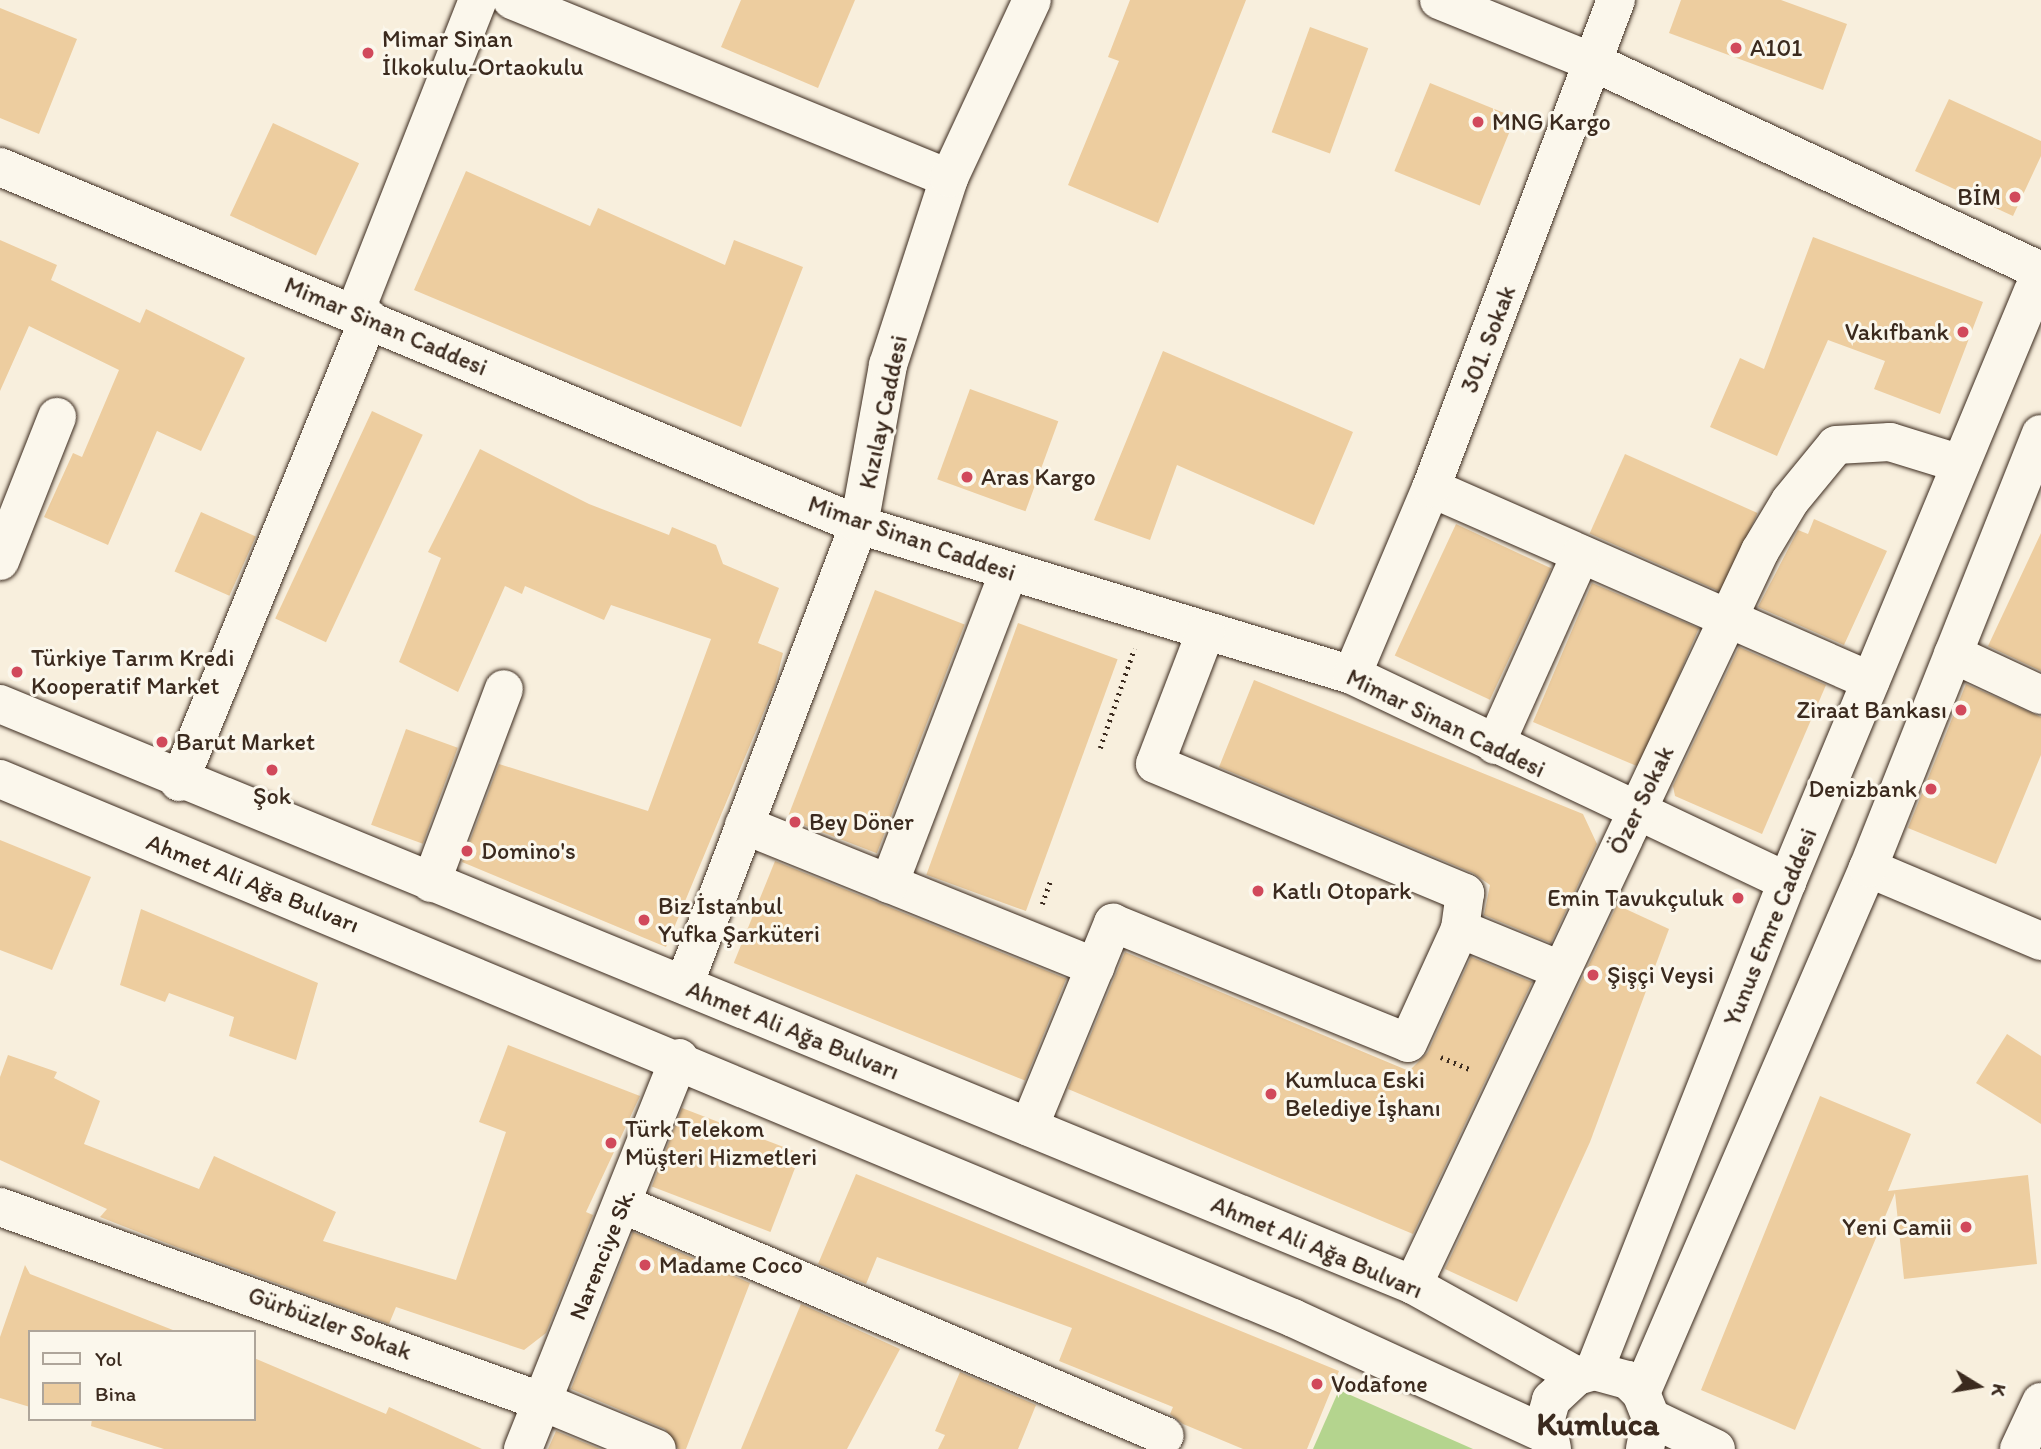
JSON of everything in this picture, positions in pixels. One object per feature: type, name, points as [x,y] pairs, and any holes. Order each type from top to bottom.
[{"type":"main road","points":[[179,782],[362,315],[478,0]]},
{"type":"main road","points":[[512,0],[949,178]]},
{"type":"main road","name":"Kızılay Caddesi","points":[[684,985],[859,525],[888,365],[949,178],[1032,0]]},
{"type":"main road","points":[[1439,0],[1595,63],[2037,279]]},
{"type":"main road","name":"301. Sokak","points":[[1352,675],[1431,488],[1595,63],[1616,0]]},
{"type":"main road","name":"Mimar Sinan Caddesi","points":[[0,167],[362,315],[859,525],[1352,675],[1635,814],[1787,882]]},
{"type":"main road","name":"Yunus Emre Caddesi","points":[[1586,1374],[2037,279]]},
{"type":"main road","points":[[0,561],[57,417]]},
{"type":"main road","points":[[1646,1420],[2041,434]]},
{"type":"main road","name":"Özer Sokak","points":[[1413,1285],[1728,619],[1790,501],[1836,445],[1890,442],[1961,464]]},
{"type":"main road","points":[[1431,488],[1871,681]]},
{"type":"main road","points":[[1495,746],[1581,554]]},
{"type":"main road","points":[[889,884],[1009,571]]},
{"type":"main road","points":[[1029,1127],[1117,914],[1408,1043],[1460,929],[1465,893],[1155,764],[1206,631]]},
{"type":"main road","points":[[1953,654],[2041,695]]},
{"type":"main road","points":[[431,883],[504,689]]},
{"type":"main road","name":"Ahmet Ali Ağa Bulvarı","points":[[0,704],[179,782],[684,985],[1413,1285],[1586,1374],[1628,1380],[1646,1420],[1716,1449]]},
{"type":"main road","name":"Ahmet Ali Ağa Bulvarı","points":[[0,779],[678,1058],[1440,1380],[1549,1442]]},
{"type":"main road","points":[[744,825],[1095,967]]},
{"type":"main road","points":[[1868,868],[2041,941]]},
{"type":"main road","points":[[1460,929],[1560,970]]},
{"type":"main road","name":"Narenciye Sk.","points":[[523,1449],[678,1058]]},
{"type":"main road","points":[[622,1204],[1165,1436]]},
{"type":"main road","name":"Gürbüzler Sokak","points":[[0,1207],[543,1402],[657,1449]]},
{"type":"main road","points":[[1549,1442],[1551,1401],[1586,1374]]},
{"type":"main road","points":[[2019,1449],[2041,1402]]},
{"type":"path","points":[[1100,748],[1146,613]]},
{"type":"path","points":[[1408,1043],[1507,1085]]},
{"type":"green space","points":[[1339,1390],[1473,1449],[1313,1449]]},
{"type":"building","points":[[741,0],[855,0],[818,88],[721,47]]},
{"type":"building","points":[[1130,0],[1246,0],[1158,223],[1068,185],[1119,61],[1108,57]]},
{"type":"building","points":[[1681,0],[1781,0],[1847,24],[1823,90],[1669,33]]},
{"type":"building","points":[[0,8],[77,39],[39,134],[0,118]]},
{"type":"building","points":[[1310,27],[1368,48],[1330,153],[1272,132]]},
{"type":"building","points":[[1430,83],[1515,117],[1480,206],[1394,171]]},
{"type":"building","points":[[1949,99],[2041,141],[2041,156],[2013,216],[1915,171]]},
{"type":"building","points":[[273,123],[359,163],[316,256],[230,215]]},
{"type":"building","points":[[466,171],[590,226],[598,208],[725,265],[734,240],[803,267],[741,427],[414,290]]},
{"type":"building","points":[[1813,237],[1983,302],[1940,414],[1874,389],[1885,361],[1828,340],[1777,456],[1710,427],[1740,358],[1764,369]]},
{"type":"building","points":[[0,240],[57,265],[51,280],[140,323],[146,309],[245,358],[201,451],[157,431],[108,545],[44,517],[73,453],[82,457],[119,370],[29,326],[0,391]]},
{"type":"building","points":[[1163,351],[1353,432],[1314,525],[1177,465],[1150,540],[1094,520]]},
{"type":"building","points":[[970,389],[1058,421],[1025,511],[937,479]]},
{"type":"building","points":[[372,411],[423,435],[326,642],[275,619]]},
{"type":"building","points":[[480,449],[589,504],[669,535],[672,527],[716,545],[723,564],[779,588],[758,643],[783,653],[775,685],[666,947],[462,862],[499,764],[648,811],[711,639],[611,605],[604,620],[525,586],[522,594],[505,586],[458,692],[399,662],[441,558],[428,552]]},
{"type":"building","points":[[1625,454],[1757,513],[1722,592],[1590,533]]},
{"type":"building","points":[[201,512],[256,536],[229,596],[175,571]]},
{"type":"building","points":[[1814,519],[1887,551],[1844,645],[1758,607],[1798,530],[1808,534]]},
{"type":"building","points":[[1456,524],[1551,568],[1490,700],[1395,655]]},
{"type":"building","points":[[2041,533],[2041,671],[1988,646]]},
{"type":"building","points":[[1592,583],[1699,628],[1640,767],[1533,722]]},
{"type":"building","points":[[875,590],[965,624],[877,853],[787,819]]},
{"type":"building","points":[[1018,623],[1118,659],[1026,911],[926,875]]},
{"type":"building","points":[[1739,647],[1826,685],[1762,834],[1675,796],[1673,786]]},
{"type":"building","points":[[1254,680],[1583,814],[1597,844],[1551,943],[1484,915],[1490,885],[1473,873],[1219,767]]},
{"type":"building","points":[[1966,684],[2041,717],[2041,755],[1996,864],[1908,828]]},
{"type":"building","points":[[406,729],[458,748],[423,844],[371,825]]},
{"type":"building","points":[[0,840],[91,877],[52,970],[0,950]]},
{"type":"building","points":[[775,861],[1066,979],[1025,1081],[734,963]]},
{"type":"building","points":[[1617,905],[1669,929],[1590,1142],[1517,1302],[1445,1269]]},
{"type":"building","points":[[141,909],[318,983],[296,1060],[229,1036],[234,1017],[169,993],[165,1002],[120,985]]},
{"type":"building","name":"Kumluca Eski Belediye İşhanı","points":[[1125,952],[1409,1071],[1428,1052],[1471,957],[1532,982],[1413,1234],[1068,1089]]},
{"type":"building","points":[[2007,1034],[2041,1056],[2041,1124],[1976,1083]]},
{"type":"building","points":[[508,1045],[640,1096],[586,1212],[593,1215],[546,1333],[524,1350],[396,1307],[389,1324],[100,1217],[107,1209],[0,1160],[0,1077],[8,1055],[57,1072],[54,1078],[100,1101],[84,1144],[199,1189],[214,1156],[336,1212],[323,1241],[456,1280],[506,1132],[479,1122]]},
{"type":"building","points":[[1820,1096],[1911,1134],[1888,1191],[2028,1175],[2037,1264],[1904,1279],[1895,1193],[1795,1430],[1701,1390]]},
{"type":"building","points":[[682,1108],[801,1154],[770,1232],[652,1186]]},
{"type":"building","points":[[856,1174],[1339,1371],[1307,1449],[1243,1449],[1183,1424],[1170,1414],[1173,1407],[1059,1361],[1072,1328],[877,1257],[866,1284],[818,1264]]},
{"type":"building","points":[[633,1232],[750,1283],[686,1449],[678,1449],[665,1429],[571,1389]]},
{"type":"building","points":[[25,1265],[30,1274],[173,1330],[28,1330],[28,1406],[0,1398],[0,1337]]},
{"type":"building","points":[[801,1304],[900,1349],[847,1449],[741,1449]]},
{"type":"building","points":[[256,1359],[386,1414],[389,1407],[482,1449],[164,1449],[91,1426],[92,1421],[256,1421]]},
{"type":"building","points":[[960,1372],[1036,1405],[1018,1449],[938,1449],[945,1435],[935,1431]]},
{"type":"building","points":[[556,1431],[600,1449],[548,1449]]},
{"type":"place","name":"A101","points":[[1736,48]]},
{"type":"place","name":"Mimar Sinan İlkokulu-Ortaokulu","points":[[368,53]]},
{"type":"place","name":"MNG Kargo","points":[[1478,122]]},
{"type":"place","name":"BİM","points":[[2015,197]]},
{"type":"place","name":"Vakıfbank","points":[[1963,332]]},
{"type":"place","name":"Aras Kargo","points":[[967,477]]},
{"type":"place","name":"Türkiye Tarım Kredi Kooperatif Market","points":[[17,672]]},
{"type":"place","name":"Ziraat Bankası","points":[[1961,710]]},
{"type":"place","name":"Barut Market","points":[[162,742]]},
{"type":"place","name":"Şok","points":[[272,770]]},
{"type":"place","name":"Denizbank","points":[[1931,789]]},
{"type":"place","name":"Bey Döner","points":[[795,822]]},
{"type":"place","name":"Domino's","points":[[467,851]]},
{"type":"place","name":"Katlı Otopark","points":[[1258,891]]},
{"type":"place","name":"Emin Tavukçuluk","points":[[1738,898]]},
{"type":"place","name":"Biz İstanbul Yufka Şarküteri","points":[[644,920]]},
{"type":"place","name":"Şişçi Veysi","points":[[1593,975]]},
{"type":"place","name":"Kumluca Eski Belediye İşhanı","points":[[1271,1094]]},
{"type":"place","name":"Türk Telekom Müşteri Hizmetleri","points":[[611,1143]]},
{"type":"place","name":"Yeni Camii","points":[[1966,1227]]},
{"type":"place","name":"Madame Coco","points":[[645,1265]]},
{"type":"place","name":"Vodafone","points":[[1317,1384]]},
{"type":"district","name":"Kumluca","points":[[1598,1424]]}]
